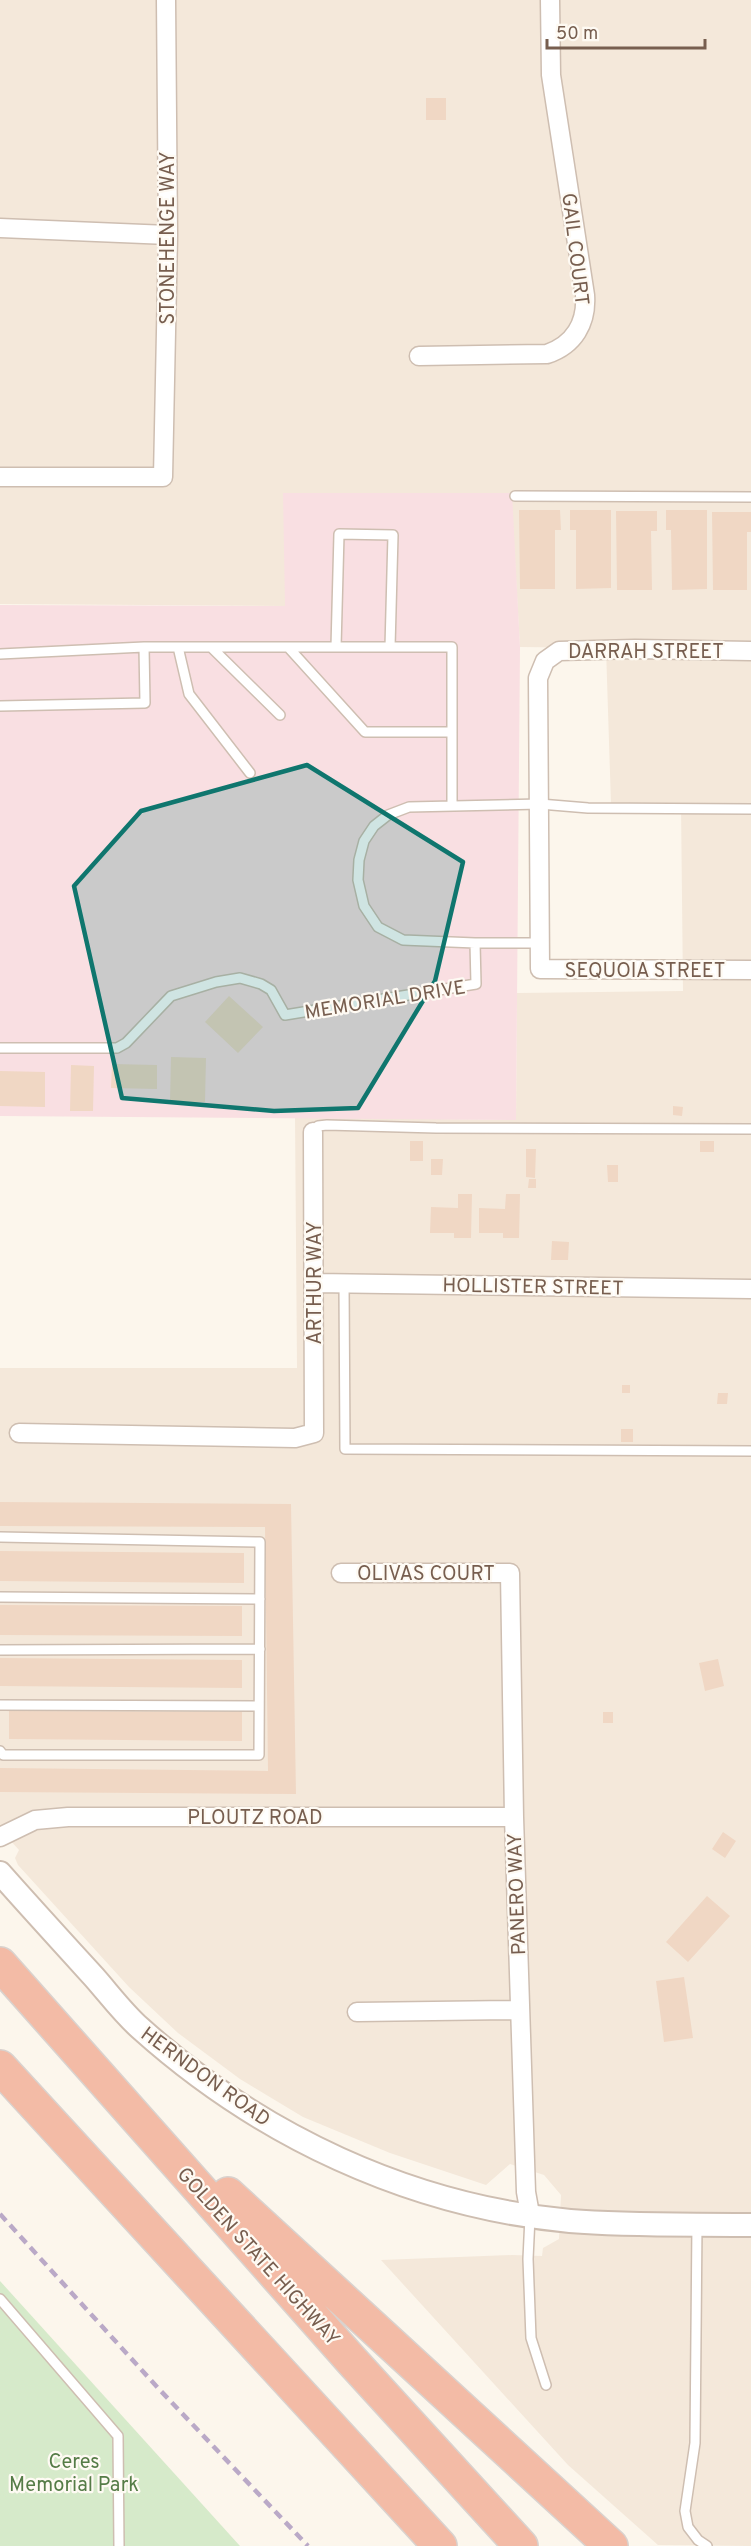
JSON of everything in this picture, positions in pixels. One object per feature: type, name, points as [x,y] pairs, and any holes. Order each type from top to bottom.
[{"type":"highway","name":"GOLDEN STATE HIGHWAY","points":[[0,1964],[352,2361],[521,2546]]},
{"type":"highway","points":[[0,2067],[440,2546]]},
{"type":"highway","points":[[94,2071],[611,2546]]},
{"type":"street","name":"STONEHENGE WAY","points":[[0,477],[163,477],[168,235],[166,0]]},
{"type":"street","name":"GAIL COURT","points":[[419,356],[547,354],[564,346],[576,334],[585,315],[585,295],[551,75],[550,0]]},
{"type":"street","points":[[0,228],[168,235]]},
{"type":"street","name":"DARRAH STREET","points":[[540,804],[538,678],[545,661],[559,651],[635,649],[751,651]]},
{"type":"street","points":[[539,943],[540,804]]},
{"type":"street","name":"SEQUOIA STREET","points":[[539,943],[540,969],[751,970]]},
{"type":"street","name":"ARTHUR WAY","points":[[19,1433],[295,1438],[314,1433],[313,1132]]},
{"type":"street","name":"HOLLISTER STREET","points":[[315,1283],[751,1289]]},
{"type":"street","name":"OLIVAS COURT","points":[[342,1573],[510,1573]]},
{"type":"street","name":"PANERO WAY","points":[[510,1573],[520,2010],[526,2192],[530,2214]]},
{"type":"street","name":"PLOUTZ ROAD","points":[[0,1837],[35,1820],[68,1817],[514,1817]]},
{"type":"street","name":"HERNDON ROAD","points":[[0,1873],[139,2027],[250,2113],[314,2149],[396,2182],[456,2200],[530,2214],[589,2222],[751,2225]]},
{"type":"street","points":[[357,2012],[520,2010]]},
{"type":"lane","points":[[515,496],[751,496]]},
{"type":"lane","points":[[336,647],[339,534],[393,535],[390,647]]},
{"type":"lane","points":[[0,654],[144,647],[452,647],[452,806]]},
{"type":"lane","points":[[0,706],[145,702],[144,647]]},
{"type":"lane","points":[[178,647],[189,694],[250,773]]},
{"type":"lane","points":[[211,647],[280,716]]},
{"type":"lane","points":[[288,647],[365,732],[452,732]]},
{"type":"lane","points":[[539,943],[403,940],[378,927],[364,906],[358,880],[359,860],[364,840],[374,826],[388,814],[409,807],[540,804],[588,808],[751,809]]},
{"type":"lane","name":"MEMORIAL DRIVE","points":[[0,1048],[117,1048],[126,1043],[171,996],[216,982],[240,978],[261,984],[270,990],[285,1015],[476,984],[475,943]]},
{"type":"lane","points":[[313,1132],[318,1126],[327,1125],[436,1128],[751,1129]]},
{"type":"lane","points":[[344,1283],[345,1449],[751,1450]]},
{"type":"lane","points":[[0,1538],[260,1542],[259,1755],[3,1755],[0,1751]]},
{"type":"lane","points":[[0,1597],[260,1599]]},
{"type":"lane","points":[[0,1650],[260,1649]]},
{"type":"lane","points":[[0,1705],[259,1706]]},
{"type":"lane","points":[[530,2214],[528,2259],[531,2338],[546,2385]]},
{"type":"lane","points":[[697,2224],[695,2443],[685,2511],[688,2527],[698,2540],[707,2546]]},
{"type":"lane","points":[[0,2299],[118,2436],[119,2546]]},
{"type":"highlighted area","points":[[307,765],[463,862],[435,981],[358,1108],[274,1111],[122,1098],[74,886],[141,811]]},
{"type":"shaded area","points":[[0,0],[751,0],[751,2546],[658,2545],[568,2465],[381,2260],[542,2256],[543,2248],[559,2239],[561,2195],[544,2175],[510,2164],[486,2185],[390,2153],[303,2117],[240,2079],[178,2033],[129,1987],[18,1865],[15,1858],[19,1850],[0,1829],[0,1368],[297,1368],[295,1117],[516,1120],[517,993],[683,991],[681,805],[611,804],[606,648],[520,647],[511,493],[286,606],[0,604]]},
{"type":"shaded area","points":[[283,493],[512,493],[520,647],[516,1120],[0,1116],[0,605],[285,606]]},
{"type":"green space","name":"Ceres Memorial Park","points":[[0,2281],[240,2546],[0,2546]]},
{"type":"building","points":[[426,98],[446,98],[446,120],[426,120]]},
{"type":"building","points":[[519,510],[560,510],[561,530],[555,530],[555,589],[520,589]]},
{"type":"building","points":[[570,510],[611,510],[611,588],[576,589],[576,530],[570,530]]},
{"type":"building","points":[[666,510],[707,510],[707,589],[672,590],[671,530],[666,530]]},
{"type":"building","points":[[616,511],[657,511],[657,531],[651,531],[652,590],[617,590]]},
{"type":"building","points":[[712,512],[751,512],[751,532],[747,532],[747,590],[713,590]]},
{"type":"building","points":[[229,996],[263,1027],[238,1053],[205,1022]]},
{"type":"building","points":[[171,1057],[206,1058],[205,1102],[170,1102]]},
{"type":"building","points":[[112,1064],[157,1065],[157,1089],[111,1088]]},
{"type":"building","points":[[71,1065],[94,1066],[93,1111],[70,1111]]},
{"type":"building","points":[[0,1071],[45,1072],[45,1107],[0,1106]]},
{"type":"building","points":[[673,1106],[683,1107],[682,1116],[673,1115]]},
{"type":"building","points":[[410,1141],[423,1141],[423,1161],[410,1161]]},
{"type":"building","points":[[700,1141],[714,1141],[714,1152],[700,1152]]},
{"type":"building","points":[[526,1149],[536,1149],[535,1178],[526,1177]]},
{"type":"building","points":[[431,1159],[443,1159],[442,1175],[431,1175]]},
{"type":"building","points":[[607,1165],[618,1165],[618,1182],[608,1182]]},
{"type":"building","points":[[529,1179],[536,1179],[536,1188],[528,1188]]},
{"type":"building","points":[[458,1194],[472,1194],[471,1238],[454,1238],[454,1233],[430,1233],[431,1207],[458,1208]]},
{"type":"building","points":[[506,1194],[520,1194],[519,1238],[503,1238],[503,1233],[479,1233],[479,1208],[505,1209]]},
{"type":"building","points":[[552,1241],[569,1242],[568,1260],[551,1260]]},
{"type":"building","points":[[622,1385],[630,1385],[630,1393],[622,1393]]},
{"type":"building","points":[[718,1393],[728,1393],[727,1404],[717,1404]]},
{"type":"building","points":[[621,1429],[633,1429],[633,1442],[621,1442]]},
{"type":"building","points":[[0,1502],[291,1504],[296,1794],[0,1792],[0,1768],[268,1771],[265,1527],[0,1526]]},
{"type":"building","points":[[0,1551],[244,1553],[244,1583],[0,1581]]},
{"type":"building","points":[[0,1605],[242,1606],[242,1636],[0,1635]]},
{"type":"building","points":[[0,1658],[242,1660],[242,1688],[0,1686]]},
{"type":"building","points":[[718,1659],[724,1686],[705,1691],[699,1663]]},
{"type":"building","points":[[9,1711],[242,1712],[242,1741],[9,1739]]},
{"type":"building","points":[[603,1712],[613,1712],[613,1723],[603,1723]]},
{"type":"building","points":[[723,1832],[736,1841],[725,1858],[712,1849]]},
{"type":"building","points":[[707,1896],[730,1916],[688,1962],[666,1942]]},
{"type":"building","points":[[684,1977],[693,2038],[664,2042],[656,1981]]},
{"type":"railway","points":[[0,2214],[158,2388],[308,2546]]}]
